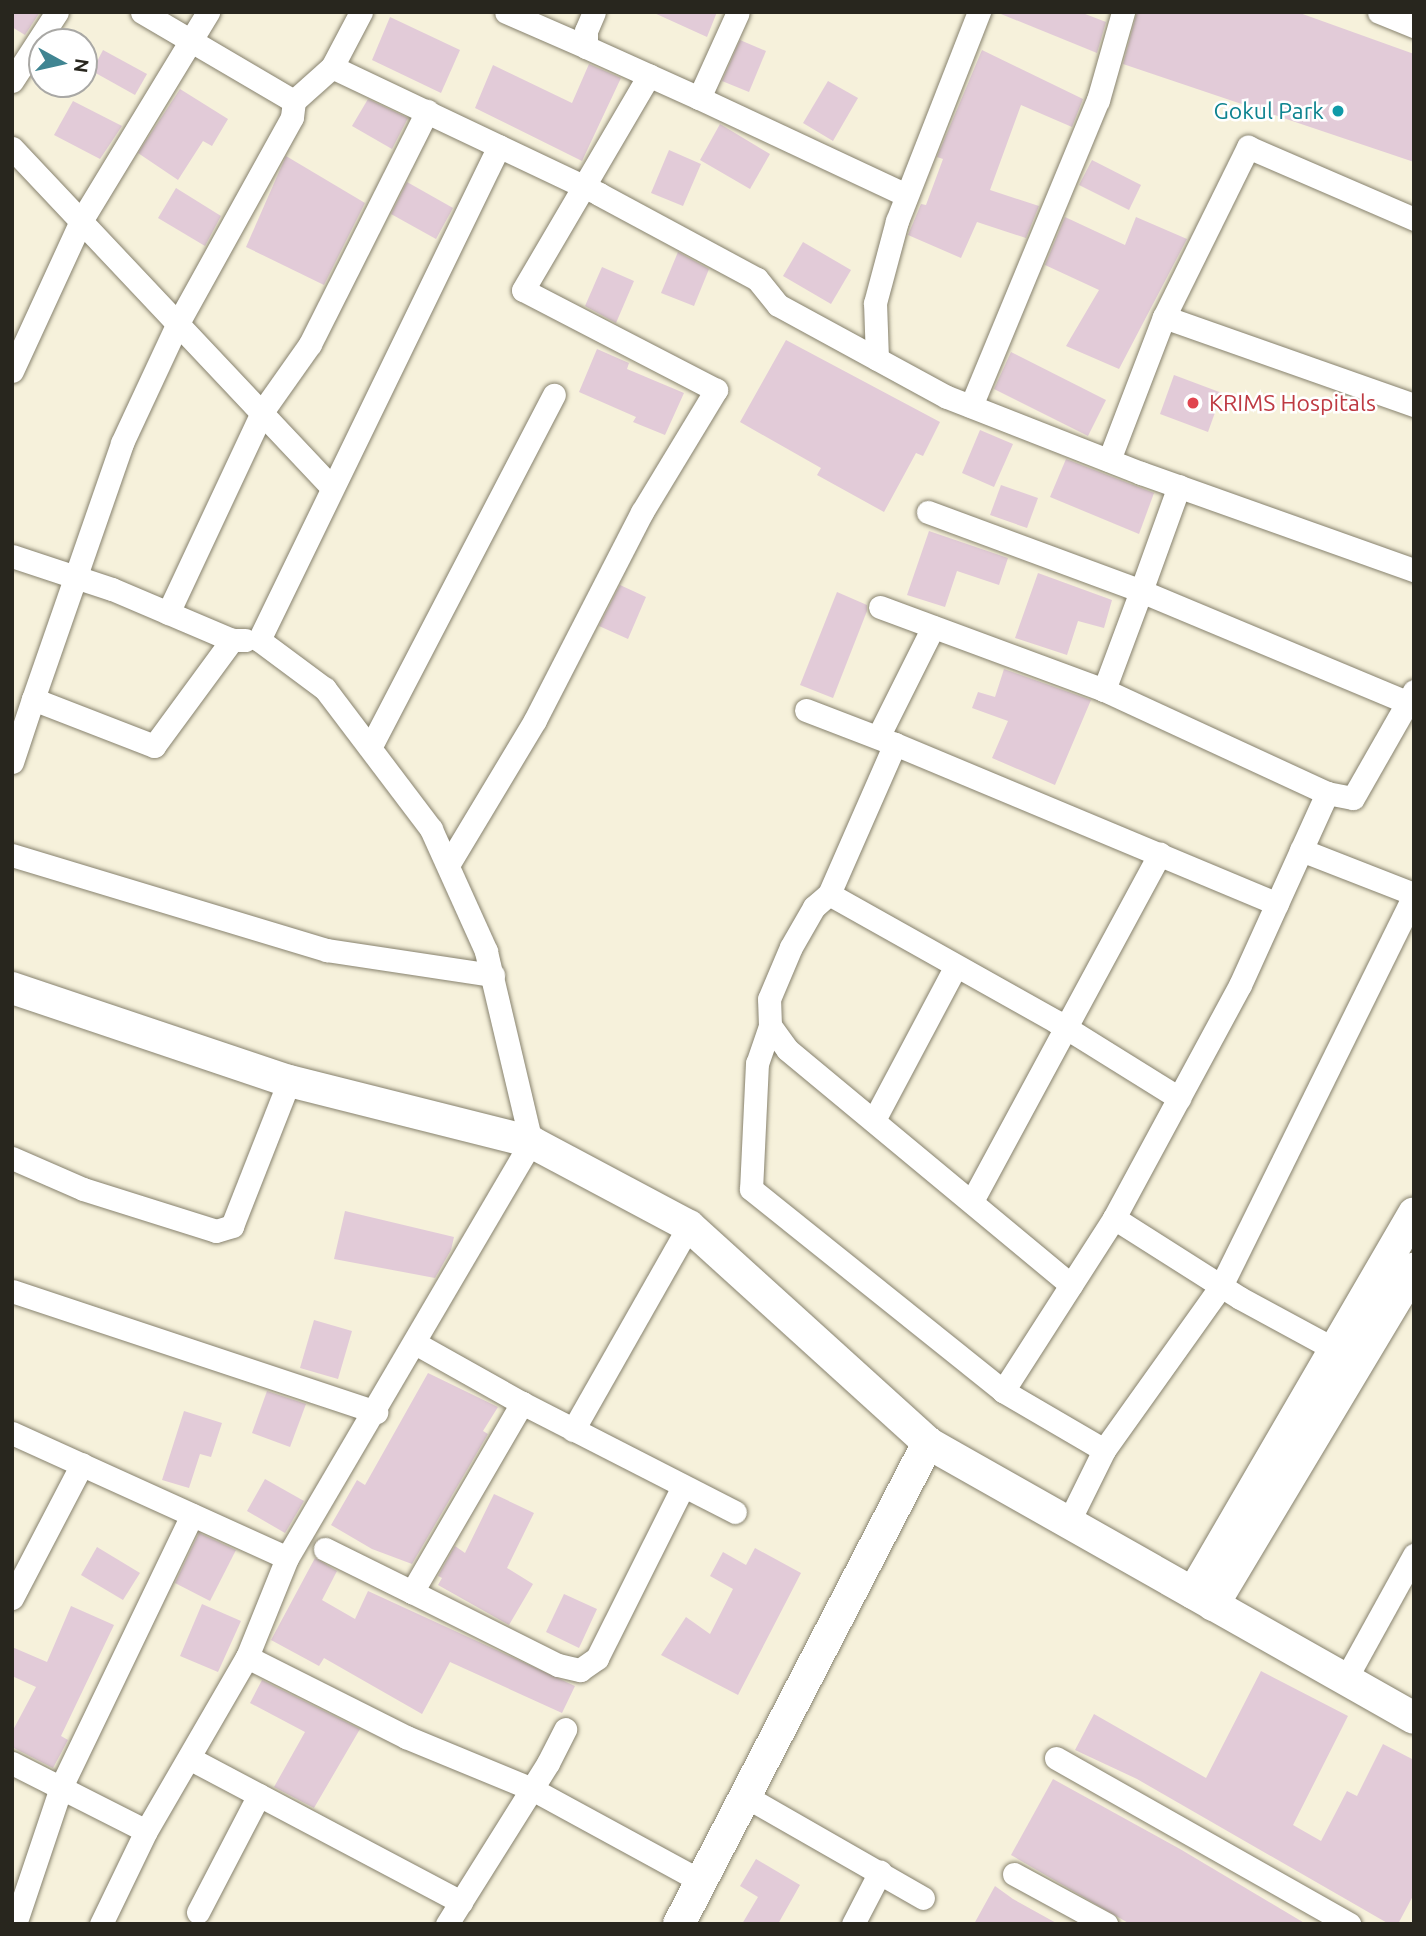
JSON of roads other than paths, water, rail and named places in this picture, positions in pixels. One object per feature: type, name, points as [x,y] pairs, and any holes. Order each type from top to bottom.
[{"type":"street","points":[[12,81],[57,12]]},
{"type":"street","points":[[142,12],[294,101]]},
{"type":"street","points":[[12,371],[81,221],[208,12]]},
{"type":"street","points":[[12,762],[77,580],[122,443],[178,323],[292,117],[294,101],[332,67],[361,12]]},
{"type":"street","points":[[506,12],[649,75],[906,195]]},
{"type":"street","points":[[586,47],[586,31],[594,12]]},
{"type":"street","points":[[699,98],[738,12]]},
{"type":"street","points":[[971,406],[1098,100],[1123,12]]},
{"type":"street","points":[[1380,12],[1414,26]]},
{"type":"street","points":[[877,359],[875,303],[906,195],[974,13]]},
{"type":"street","points":[[332,67],[586,187],[757,279],[778,305],[971,406],[1179,486],[1414,569]]},
{"type":"street","points":[[448,864],[535,720],[642,512],[716,390],[523,290],[586,187],[649,75]]},
{"type":"street","points":[[169,614],[262,412],[310,344],[427,111]]},
{"type":"street","points":[[259,640],[499,146]]},
{"type":"street","points":[[1109,460],[1164,317],[1248,147],[1414,219]]},
{"type":"street","points":[[12,148],[332,486]]},
{"type":"street","points":[[1164,317],[1414,405]]},
{"type":"street","points":[[371,746],[554,395]]},
{"type":"street","points":[[1104,690],[1179,486]]},
{"type":"street","points":[[880,607],[1104,690],[1327,793],[1353,798],[1412,699],[1141,591],[928,512]]},
{"type":"street","points":[[12,556],[77,580],[112,589],[232,640],[259,640],[325,689],[371,746],[431,829],[448,864],[493,975],[531,1142],[376,1412],[287,1558],[247,1657],[146,1831],[101,1924]]},
{"type":"street","points":[[933,626],[886,741],[829,894],[814,907],[791,947],[769,999],[769,1026],[757,1063],[751,1189],[1003,1391],[1104,1450]]},
{"type":"street","points":[[33,699],[154,746],[232,640]]},
{"type":"street","points":[[806,710],[1277,904]]},
{"type":"street","points":[[1003,1391],[1114,1218],[1240,985],[1327,793]]},
{"type":"street","points":[[1068,1522],[1104,1450],[1221,1286],[1414,895],[1301,850]]},
{"type":"street","points":[[972,1201],[1068,1029],[1160,854]]},
{"type":"street","points":[[12,855],[327,950],[493,975]]},
{"type":"street","points":[[829,894],[1068,1029],[1179,1098]]},
{"type":"street","points":[[874,1121],[956,966]]},
{"type":"street","points":[[12,988],[289,1081],[531,1142],[689,1226],[928,1443],[1414,1718]]},
{"type":"street","points":[[769,1026],[787,1049],[1071,1285]]},
{"type":"street","points":[[12,1158],[83,1189],[216,1231],[232,1226],[289,1081]]},
{"type":"street","points":[[1203,1599],[1346,1355],[1414,1214]]},
{"type":"street","points":[[1114,1218],[1221,1286],[1346,1355]]},
{"type":"street","points":[[573,1430],[689,1226]]},
{"type":"street","points":[[1346,1355],[1414,1269]]},
{"type":"street","points":[[12,1292],[376,1412]]},
{"type":"street","points":[[415,1343],[522,1403],[734,1512]]},
{"type":"street","points":[[412,1592],[522,1403]]},
{"type":"street","points":[[12,1433],[287,1558]]},
{"type":"street","points":[[679,1924],[928,1443]]},
{"type":"street","points":[[12,1598],[82,1464]]},
{"type":"street","points":[[326,1549],[558,1665],[580,1670],[597,1658],[683,1486]]},
{"type":"street","points":[[15,1924],[61,1787],[192,1515]]},
{"type":"street","points":[[1345,1680],[1411,1568]]},
{"type":"street","points":[[247,1657],[406,1737],[532,1789],[701,1881]]},
{"type":"street","points":[[447,1924],[532,1789],[565,1728]]},
{"type":"street","points":[[189,1758],[461,1902]]},
{"type":"street","points":[[1056,1758],[1349,1924]]},
{"type":"street","points":[[12,1763],[146,1831]]},
{"type":"street","points":[[198,1912],[260,1795]]},
{"type":"street","points":[[745,1796],[923,1898]]},
{"type":"street","points":[[853,1924],[880,1872]]},
{"type":"street","points":[[1014,1874],[1106,1924]]},
{"type":"place","name":"Gokul Park","points":[[1338,111]]},
{"type":"place","name":"KRIMS Hospitals","points":[[1193,403]]}]
